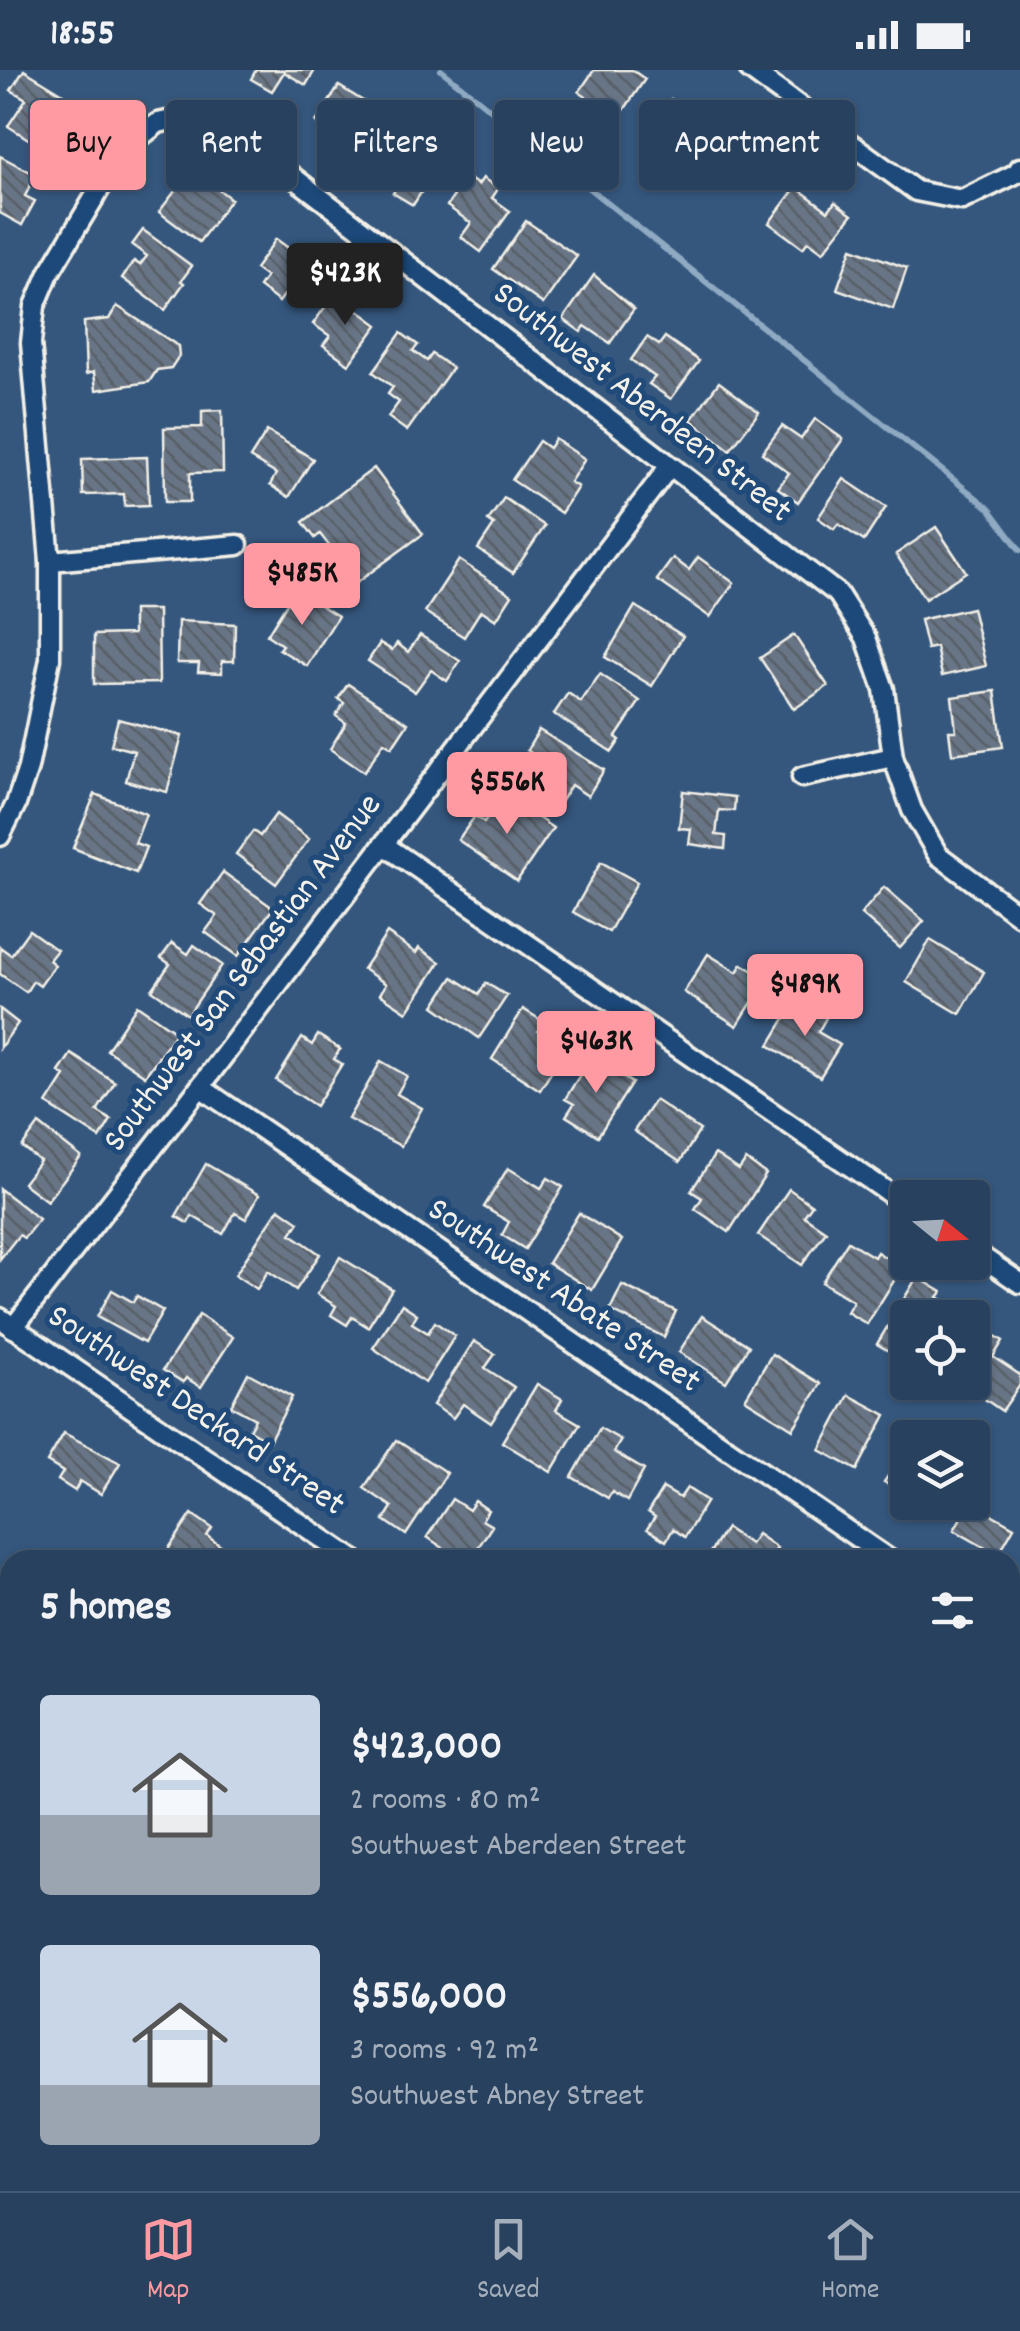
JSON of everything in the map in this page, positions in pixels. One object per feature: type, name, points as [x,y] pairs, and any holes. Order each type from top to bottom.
[{"type":"street","points":[[750,70],[916,191],[962,200],[1017,174],[1020,168]]},
{"type":"street","name":"Southwest Aberdeen Street","points":[[50,560],[31,343],[35,306],[48,273],[124,150],[158,123],[186,117],[217,124],[838,594],[866,638],[884,690],[893,757],[912,810],[938,856],[1020,916]]},
{"type":"street","name":"Southwest San Sebastian Avenue","points":[[7,1323],[200,1087],[669,467]]},
{"type":"street","points":[[0,836],[28,768],[45,694],[50,659],[50,560],[238,546]]},
{"type":"street","points":[[802,776],[893,757]]},
{"type":"street","points":[[384,845],[890,1194]]},
{"type":"street","name":"Southwest Abate Street","points":[[200,1087],[875,1550]]},
{"type":"street","points":[[990,1262],[1020,1283]]},
{"type":"street","name":"Southwest Deckard Street","points":[[7,1323],[339,1550]]},
{"type":"building","points":[[24,70],[73,100],[30,100],[30,140],[8,126],[26,99],[11,90]]},
{"type":"building","points":[[256,70],[315,70],[306,85],[284,72],[272,91],[251,79]]},
{"type":"building","points":[[594,70],[632,70],[645,79],[619,118],[619,100],[591,100],[579,92]]},
{"type":"building","points":[[339,86],[361,100],[330,100]]},
{"type":"building","points":[[0,156],[30,172],[25,196],[35,201],[22,225],[0,213]]},
{"type":"building","points":[[483,178],[497,190],[492,198],[510,211],[481,252],[461,237],[471,223],[447,206],[458,190],[474,190],[474,182],[478,185]]},
{"type":"building","points":[[176,190],[219,190],[231,199],[199,242],[159,212]]},
{"type":"building","points":[[395,190],[423,190],[413,205],[393,193]]},
{"type":"building","points":[[794,190],[800,190],[828,211],[835,202],[852,215],[823,252],[808,241],[803,248],[769,223]]},
{"type":"building","points":[[526,221],[577,256],[543,304],[493,269]]},
{"type":"building","points":[[143,230],[192,266],[165,310],[122,278],[134,261],[140,265],[147,256],[132,245]]},
{"type":"building","points":[[276,239],[320,271],[298,301],[286,293],[279,302],[259,287],[266,277],[255,269]]},
{"type":"building","points":[[852,248],[907,268],[893,309],[837,289]]},
{"type":"building","points":[[594,275],[634,309],[610,343],[585,326],[581,332],[563,319]]},
{"type":"building","points":[[335,293],[378,325],[349,364],[323,345],[330,336],[313,324]]},
{"type":"building","points":[[117,306],[178,346],[179,356],[171,368],[157,370],[149,382],[96,390],[94,372],[86,374],[84,322],[109,319]]},
{"type":"building","points":[[401,333],[418,345],[413,351],[427,361],[432,354],[452,368],[407,431],[388,417],[399,402],[388,394],[393,387],[373,372]]},
{"type":"building","points":[[647,337],[659,345],[665,337],[699,361],[671,399],[649,384],[655,377],[631,360]]},
{"type":"building","points":[[719,382],[759,412],[730,450],[691,420]]},
{"type":"building","points":[[222,410],[223,472],[190,473],[190,502],[165,502],[164,428],[202,427],[202,411]]},
{"type":"building","points":[[815,419],[843,439],[798,502],[778,488],[789,473],[762,453],[782,426],[801,439]]},
{"type":"building","points":[[267,431],[313,459],[289,497],[270,485],[276,474],[250,458]]},
{"type":"building","points":[[555,439],[585,459],[570,482],[578,487],[561,513],[512,480],[539,441],[549,448]]},
{"type":"building","points":[[147,457],[149,505],[125,506],[124,494],[83,495],[82,459]]},
{"type":"building","points":[[374,468],[423,534],[341,594],[321,568],[337,556],[320,534],[315,538],[303,522]]},
{"type":"building","points":[[844,479],[886,507],[864,541],[838,524],[834,529],[818,518]]},
{"type":"building","points":[[504,498],[545,526],[513,573],[478,549],[494,525],[488,521]]},
{"type":"building","points":[[936,527],[966,572],[925,599],[896,554]]},
{"type":"building","points":[[698,557],[734,583],[710,617],[657,580],[673,558],[689,570]]},
{"type":"building","points":[[459,560],[512,595],[496,620],[481,610],[464,637],[425,612]]},
{"type":"building","points":[[295,590],[338,616],[307,666],[279,649],[282,645],[267,635]]},
{"type":"building","points":[[635,606],[683,636],[652,686],[605,657]]},
{"type":"building","points":[[972,608],[986,666],[942,676],[936,647],[927,649],[920,620]]},
{"type":"building","points":[[133,610],[158,610],[159,683],[94,684],[94,635],[133,634]]},
{"type":"building","points":[[178,621],[235,624],[234,661],[222,661],[222,673],[198,672],[199,663],[177,663]]},
{"type":"building","points":[[420,635],[460,661],[447,681],[431,670],[415,692],[368,661],[380,643],[392,650],[397,643],[408,652]]},
{"type":"building","points":[[794,635],[828,686],[794,709],[760,658]]},
{"type":"building","points":[[600,674],[640,701],[616,737],[620,740],[612,752],[554,714],[568,693],[581,702]]},
{"type":"building","points":[[348,684],[408,723],[392,747],[384,742],[364,772],[330,749],[346,723],[336,716],[344,703],[338,699]]},
{"type":"building","points":[[995,691],[1003,747],[952,754],[949,731],[956,731],[952,697]]},
{"type":"building","points":[[118,719],[182,736],[167,792],[126,781],[134,751],[111,745]]},
{"type":"building","points":[[539,730],[604,770],[588,796],[571,785],[555,810],[517,786],[536,756],[527,750]]},
{"type":"building","points":[[683,791],[735,797],[734,811],[719,810],[716,835],[726,836],[725,849],[689,844],[691,829],[679,828]]},
{"type":"building","points":[[95,794],[146,814],[135,843],[146,847],[136,873],[73,848]]},
{"type":"building","points":[[503,794],[553,828],[517,881],[458,840],[475,816],[484,822]]},
{"type":"building","points":[[276,814],[309,839],[276,884],[236,854],[253,831],[260,836]]},
{"type":"building","points":[[601,862],[637,882],[609,932],[573,912]]},
{"type":"building","points":[[223,872],[273,908],[238,956],[205,932],[217,916],[200,904]]},
{"type":"building","points":[[884,887],[924,921],[900,948],[861,914]]},
{"type":"building","points":[[29,930],[57,950],[49,960],[55,965],[40,986],[33,981],[26,992],[0,974],[0,947],[11,955]]},
{"type":"building","points":[[387,933],[416,953],[419,948],[440,962],[407,1012],[380,994],[386,984],[363,969]]},
{"type":"building","points":[[930,940],[984,972],[960,1014],[906,982]]},
{"type":"building","points":[[172,943],[188,954],[194,945],[222,965],[188,1015],[152,990],[170,964],[161,958]]},
{"type":"building","points":[[708,954],[737,972],[742,964],[767,979],[737,1026],[684,992]]},
{"type":"building","points":[[453,977],[479,994],[486,983],[507,996],[479,1038],[434,1006]]},
{"type":"building","points":[[796,1000],[826,1018],[818,1032],[840,1045],[820,1077],[769,1045]]},
{"type":"building","points":[[137,1005],[176,1032],[145,1076],[107,1050]]},
{"type":"building","points":[[0,1009],[18,1023],[0,1048]]},
{"type":"building","points":[[523,1009],[544,1022],[538,1031],[566,1049],[540,1090],[492,1059]]},
{"type":"building","points":[[318,1035],[340,1049],[334,1059],[342,1064],[316,1106],[276,1080],[302,1038],[312,1045]]},
{"type":"building","points":[[71,1054],[115,1082],[97,1111],[111,1120],[100,1138],[47,1104],[65,1076],[59,1072]]},
{"type":"building","points":[[591,1057],[632,1083],[598,1136],[566,1116],[574,1104],[565,1099]]},
{"type":"building","points":[[381,1061],[407,1076],[397,1094],[422,1108],[401,1146],[348,1119]]},
{"type":"building","points":[[655,1100],[700,1130],[680,1162],[634,1131]]},
{"type":"building","points":[[39,1124],[81,1157],[47,1201],[23,1183],[40,1161],[22,1147]]},
{"type":"building","points":[[715,1154],[739,1170],[746,1160],[766,1174],[729,1232],[695,1209],[702,1198],[691,1191]]},
{"type":"building","points":[[206,1164],[259,1195],[246,1219],[235,1213],[223,1234],[192,1216],[188,1223],[176,1216]]},
{"type":"building","points":[[508,1168],[541,1188],[548,1178],[563,1187],[525,1249],[502,1235],[509,1222],[484,1207]]},
{"type":"building","points":[[0,1189],[39,1219],[24,1238],[19,1235],[0,1259]]},
{"type":"building","points":[[789,1189],[812,1205],[804,1216],[826,1231],[802,1265],[758,1235]]},
{"type":"building","points":[[279,1208],[299,1222],[291,1234],[320,1254],[296,1290],[268,1271],[257,1289],[235,1275]]},
{"type":"building","points":[[579,1213],[622,1240],[592,1290],[548,1263]]},
{"type":"building","points":[[848,1241],[874,1257],[877,1252],[890,1260],[890,1280],[894,1280],[867,1324],[847,1312],[853,1301],[822,1282]]},
{"type":"building","points":[[340,1257],[392,1289],[368,1327],[352,1317],[347,1325],[331,1315],[336,1306],[317,1294]]},
{"type":"building","points":[[915,1280],[922,1280],[942,1292],[938,1297],[943,1300],[903,1300]]},
{"type":"building","points":[[622,1285],[676,1311],[664,1337],[610,1310]]},
{"type":"building","points":[[112,1290],[133,1302],[137,1296],[163,1311],[144,1343],[97,1317]]},
{"type":"building","points":[[402,1304],[417,1314],[412,1323],[428,1333],[435,1322],[455,1336],[425,1383],[373,1348]]},
{"type":"building","points":[[199,1315],[233,1337],[201,1387],[163,1370]]},
{"type":"building","points":[[702,1316],[749,1346],[726,1382],[679,1352]]},
{"type":"building","points":[[890,1322],[890,1352],[877,1344]]},
{"type":"building","points":[[990,1333],[1003,1341],[993,1357],[1020,1375],[1020,1385],[1002,1411],[986,1400],[990,1400]]},
{"type":"building","points":[[474,1341],[495,1354],[485,1368],[514,1387],[491,1423],[463,1404],[453,1418],[433,1405]]},
{"type":"building","points":[[772,1354],[821,1384],[793,1429],[745,1399]]},
{"type":"building","points":[[248,1373],[292,1397],[269,1441],[249,1430],[255,1419],[231,1406]]},
{"type":"building","points":[[537,1384],[562,1399],[556,1410],[580,1424],[551,1472],[502,1442]]},
{"type":"building","points":[[849,1395],[886,1415],[857,1470],[820,1450]]},
{"type":"building","points":[[600,1428],[621,1440],[614,1452],[644,1470],[627,1501],[612,1492],[608,1498],[572,1477]]},
{"type":"building","points":[[64,1433],[120,1463],[101,1494],[80,1481],[75,1491],[58,1480],[63,1472],[47,1462]]},
{"type":"building","points":[[396,1440],[447,1473],[406,1535],[384,1520],[392,1507],[364,1488]]},
{"type":"building","points":[[663,1488],[680,1498],[687,1488],[707,1501],[685,1537],[673,1529],[666,1541],[647,1529],[655,1517],[648,1512]]},
{"type":"building","points":[[452,1499],[469,1510],[475,1501],[488,1510],[482,1520],[492,1526],[476,1550],[446,1550],[427,1537]]},
{"type":"building","points":[[990,1513],[1014,1527],[1001,1550],[989,1550],[954,1530],[960,1520],[990,1520]]},
{"type":"building","points":[[192,1514],[212,1528],[207,1536],[226,1550],[168,1550]]},
{"type":"building","points":[[726,1528],[750,1544],[757,1534],[777,1548],[776,1550],[712,1550]]},
{"type":"waterway","points":[[441,70],[989,508],[1020,550]]}]
